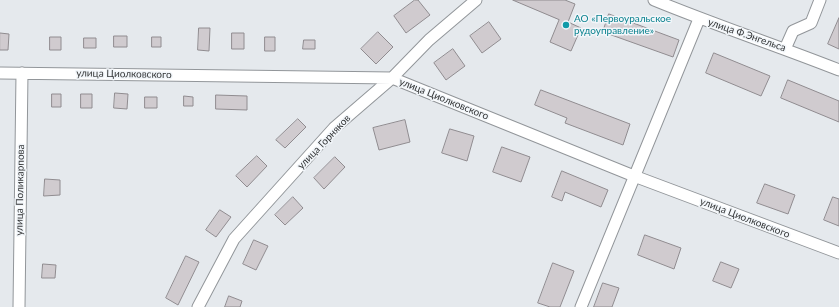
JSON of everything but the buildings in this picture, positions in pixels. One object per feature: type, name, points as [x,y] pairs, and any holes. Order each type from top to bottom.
[{"type":"street","name":"улица Горняков","points":[[198,307],[234,239],[334,128],[392,78],[429,40],[476,0]]},
{"type":"street","name":"улица Ф.Энгельса","points":[[654,0],[699,19],[786,49],[839,70]]},
{"type":"street","points":[[786,49],[793,31],[811,23],[820,0]]},
{"type":"street","points":[[581,307],[699,19]]},
{"type":"street","name":"улица Циолковского","points":[[0,73],[392,78],[634,176],[839,253]]},
{"type":"street","name":"улица Поликарпова","points":[[19,307],[22,73]]},
{"type":"place","name":"АО «Первоуральское рудоуправление»","points":[[566,25]]}]
